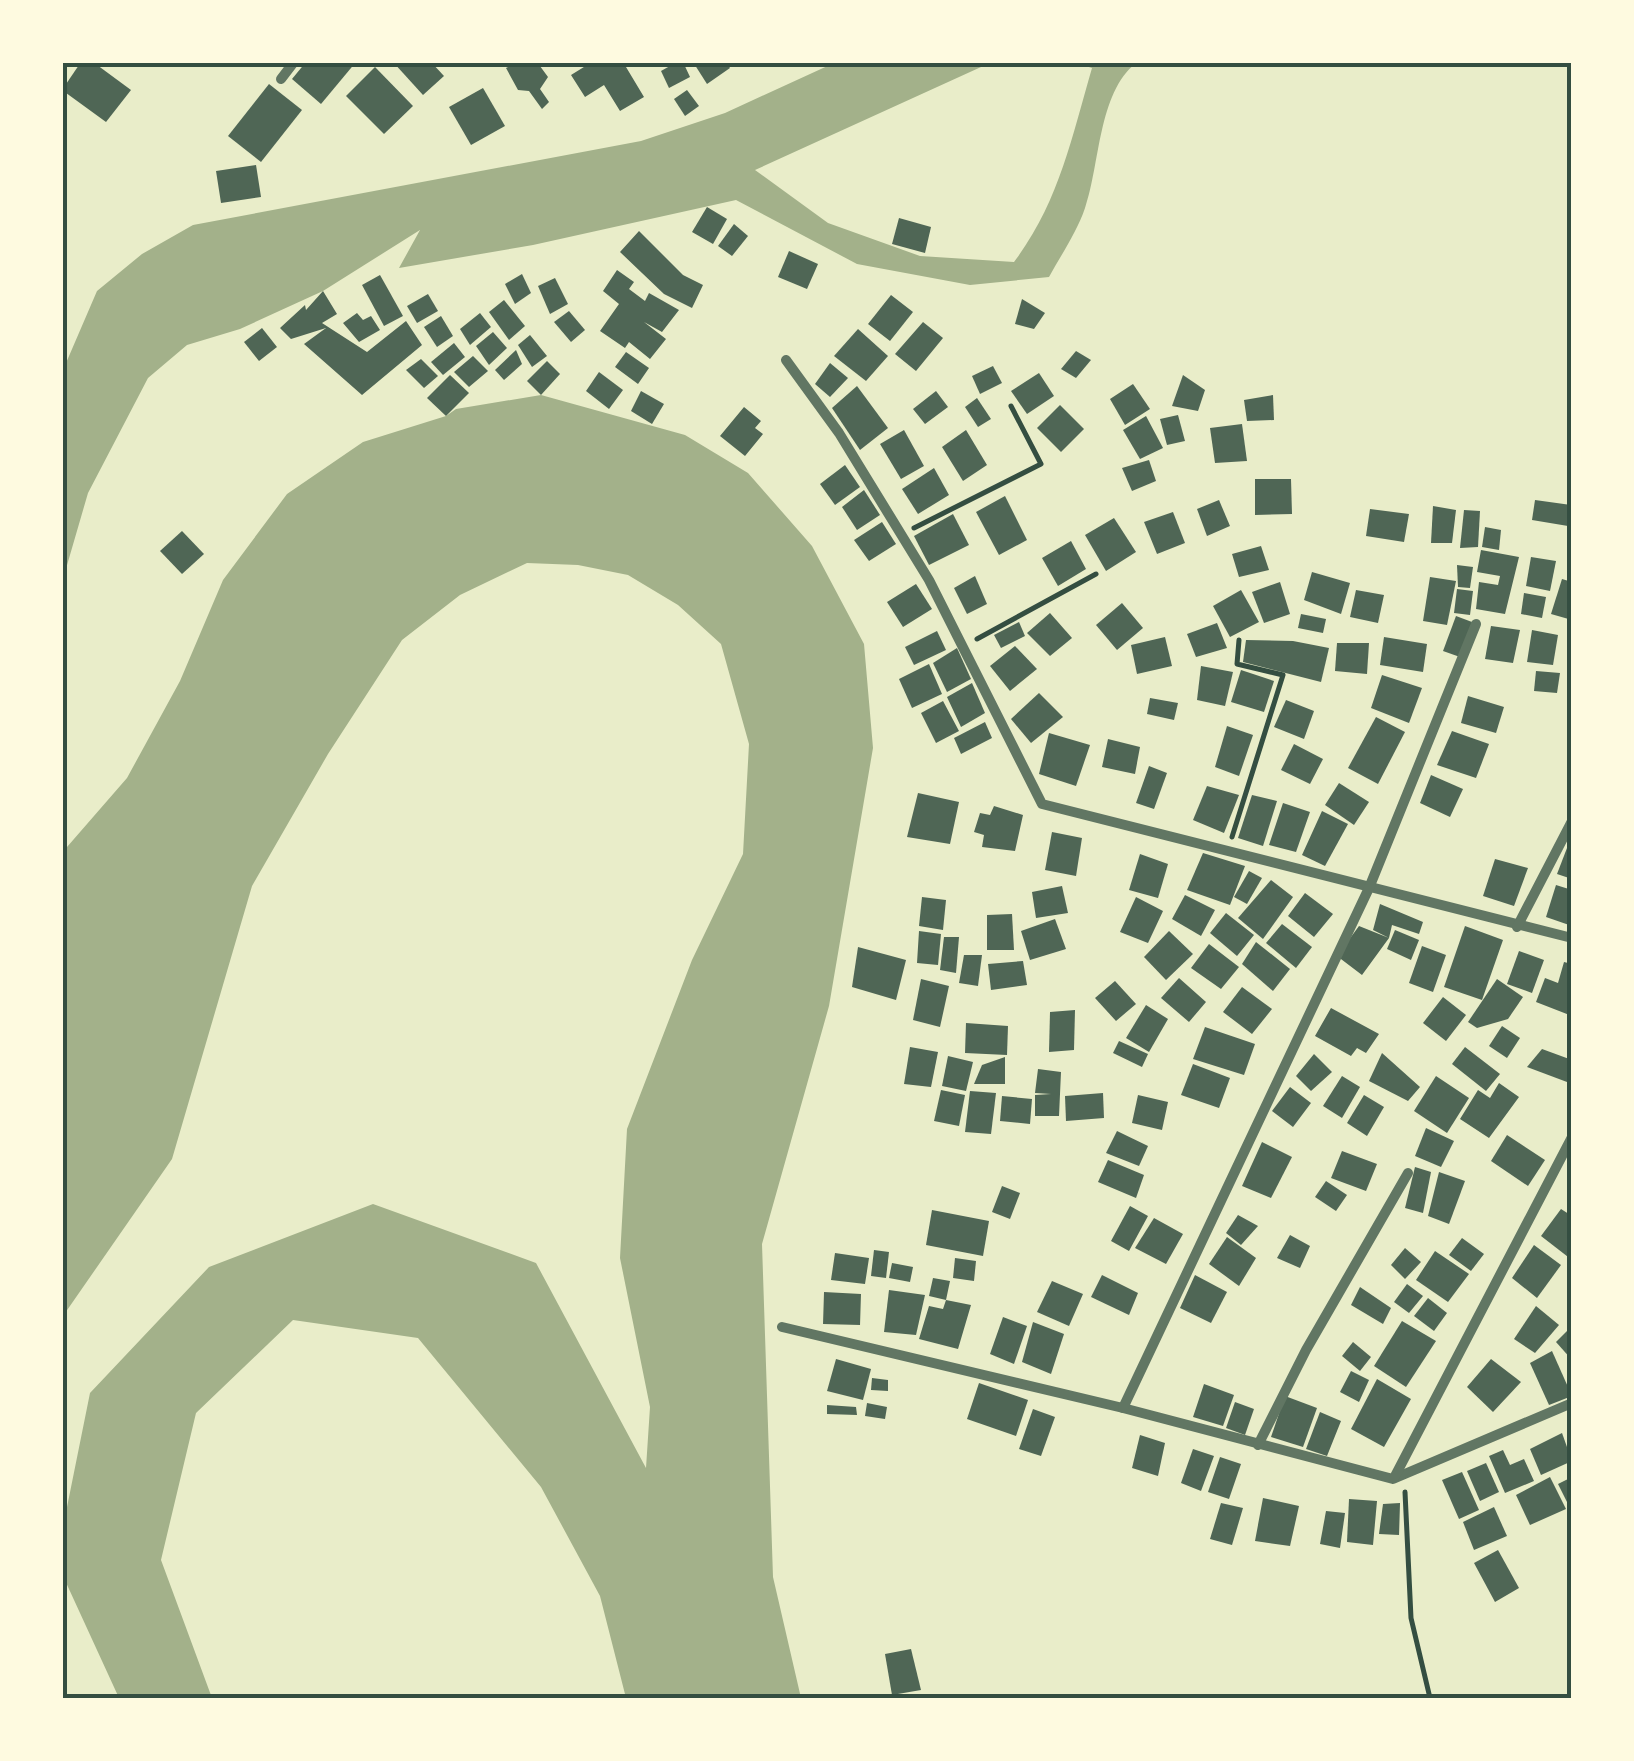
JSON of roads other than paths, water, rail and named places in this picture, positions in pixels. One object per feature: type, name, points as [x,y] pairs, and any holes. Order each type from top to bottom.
[{"type":"street","points":[[281,79],[294,62]]},
{"type":"street","points":[[786,360],[839,432],[902,534],[965,646],[1042,804],[1572,938]]},
{"type":"street","points":[[1123,1408],[1369,888],[1476,624]]},
{"type":"street","points":[[1517,927],[1572,821]]},
{"type":"street","points":[[1399,1477],[1572,1137]]},
{"type":"street","points":[[1258,1445],[1306,1350],[1408,1173]]},
{"type":"street","points":[[782,1327],[1399,1477],[1572,1403]]}]
